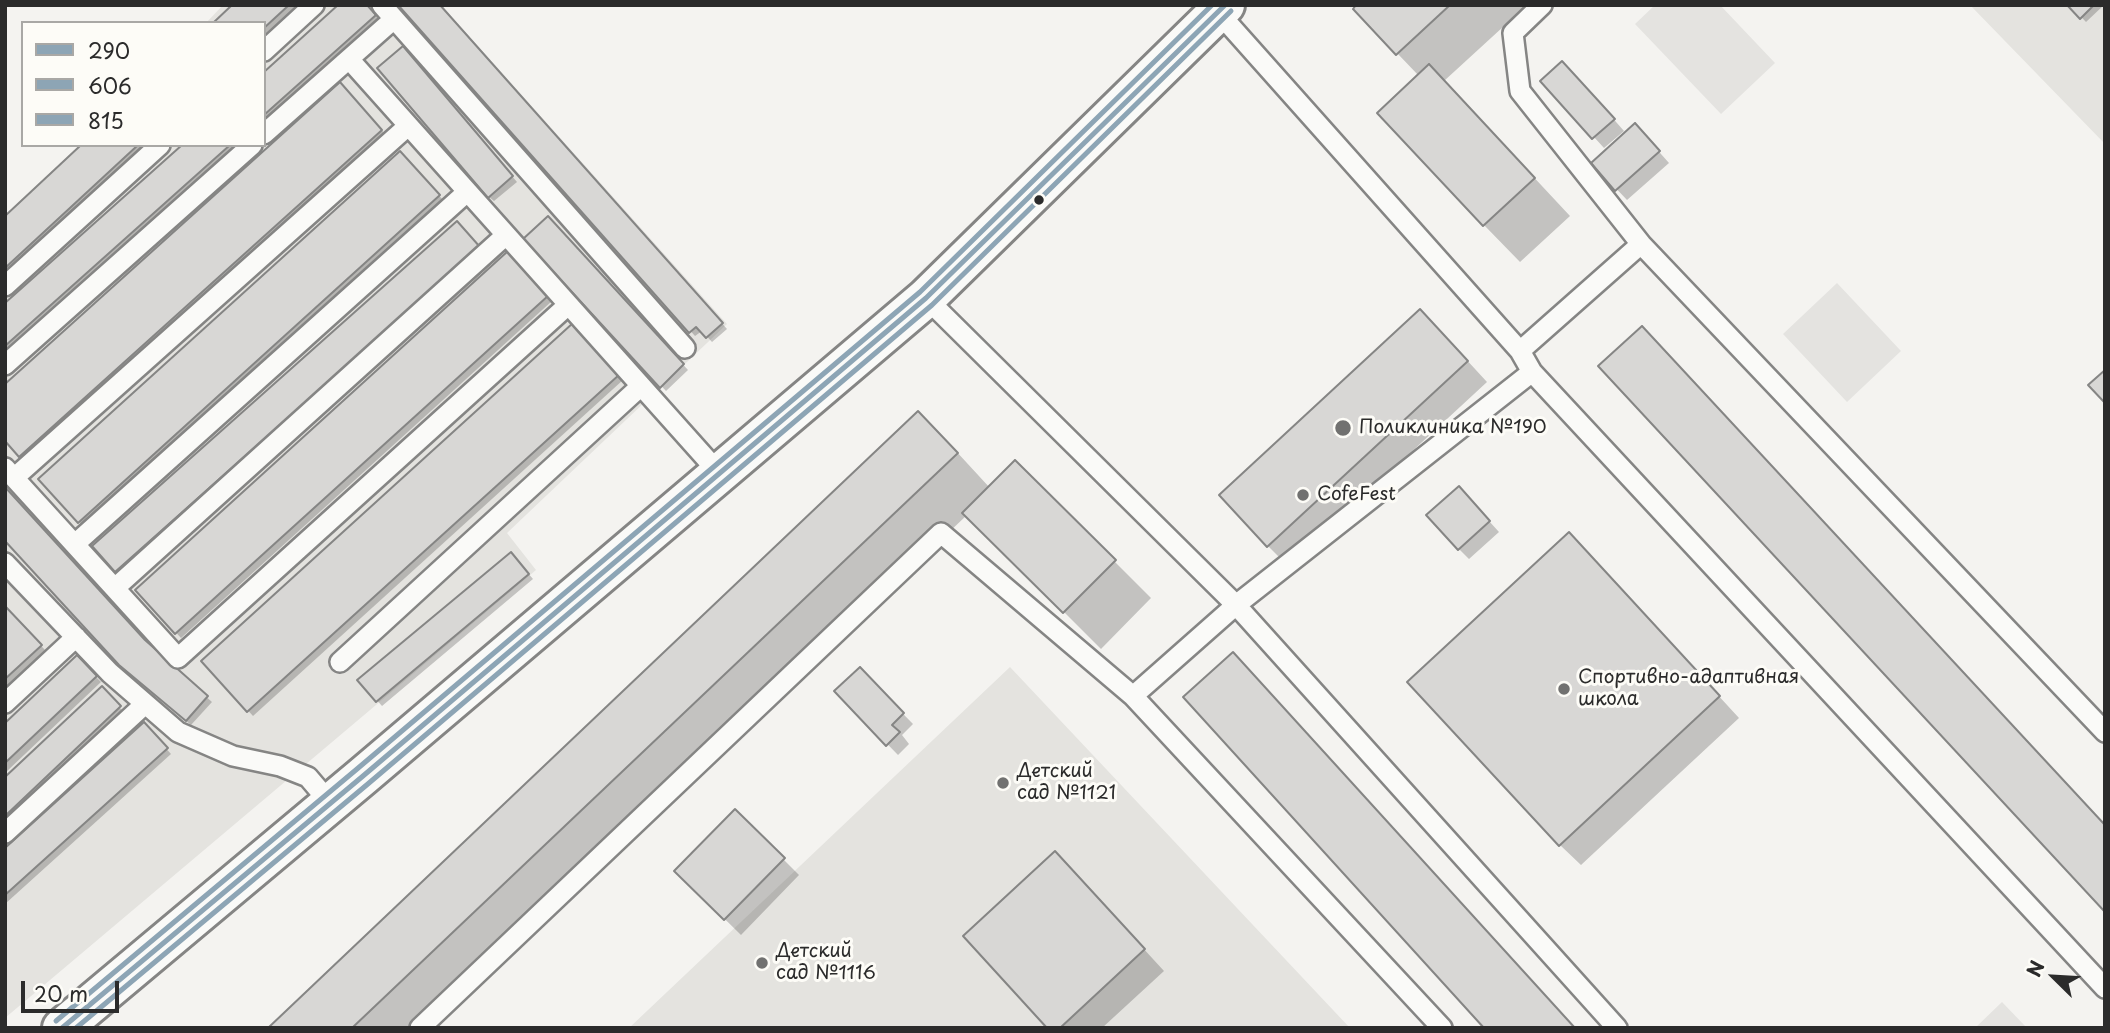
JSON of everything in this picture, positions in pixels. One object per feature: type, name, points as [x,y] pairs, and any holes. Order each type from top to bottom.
[{"type":"street","points":[[62,1028],[331,804],[926,298],[1221,9]]},
{"type":"lane","points":[[266,49],[314,5]]},
{"type":"lane","points":[[1542,5],[1513,33],[1520,91],[1641,244],[2105,732]]},
{"type":"lane","points":[[1221,9],[1520,351],[1532,372],[2105,988]]},
{"type":"lane","points":[[266,132],[349,59],[388,12],[685,348]]},
{"type":"lane","points":[[349,59],[719,473]]},
{"type":"lane","points":[[408,125],[10,473],[178,658],[568,305]]},
{"type":"lane","points":[[5,286],[158,147]]},
{"type":"lane","points":[[5,365],[250,147]]},
{"type":"lane","points":[[75,544],[467,192]]},
{"type":"lane","points":[[115,588],[506,235]]},
{"type":"lane","points":[[1520,351],[1641,244]]},
{"type":"lane","points":[[926,298],[1236,605],[1617,1028]]},
{"type":"lane","points":[[1133,696],[1236,605],[1532,372]]},
{"type":"lane","points":[[340,662],[641,386]]},
{"type":"lane","points":[[420,1028],[941,533],[1133,696],[1442,1028]]},
{"type":"lane","points":[[6,565],[110,673],[178,732],[233,756],[280,766],[307,777],[331,804]]},
{"type":"lane","points":[[5,703],[76,637]]},
{"type":"lane","points":[[5,833],[145,704]]},
{"type":"shaded area","points":[[223,5],[441,5],[727,324],[507,533],[536,570],[5,1018],[5,229],[85,147],[266,147],[266,21],[208,21]]},
{"type":"shaded area","points":[[1655,5],[1720,5],[1775,63],[1721,114],[1635,24]]},
{"type":"shaded area","points":[[1970,5],[2105,5],[2105,144]]},
{"type":"shaded area","points":[[1837,283],[1901,351],[1847,402],[1783,334]]},
{"type":"shaded area","name":"Детский сад №1121","points":[[1010,667],[1350,1028],[629,1028]]},
{"type":"shaded area","points":[[2002,1002],[2027,1028],[1975,1028]]},
{"type":"building","points":[[232,5],[289,5],[266,26],[266,21],[215,21]]},
{"type":"building","points":[[338,5],[367,5],[376,15],[266,113],[266,70]]},
{"type":"building","points":[[398,5],[440,5],[723,323],[706,338],[696,327],[689,333]]},
{"type":"building","points":[[1356,5],[1450,5],[1396,55],[1353,9]]},
{"type":"building","points":[[2067,5],[2094,5],[2080,19]]},
{"type":"building","points":[[403,46],[513,176],[488,198],[377,68]]},
{"type":"building","points":[[1562,61],[1615,119],[1592,139],[1540,81]]},
{"type":"building","points":[[1429,64],[1535,178],[1483,226],[1377,113]]},
{"type":"building","points":[[340,82],[382,130],[19,457],[5,441],[5,384]]},
{"type":"building","points":[[1635,123],[1660,151],[1615,191],[1591,163]]},
{"type":"building","points":[[79,147],[136,147],[5,268],[5,216]]},
{"type":"building","points":[[180,147],[228,147],[5,346],[5,303]]},
{"type":"building","points":[[400,151],[440,195],[78,523],[38,479]]},
{"type":"building","points":[[548,216],[684,364],[660,388],[523,239]]},
{"type":"building","points":[[457,221],[480,247],[115,572],[92,546]]},
{"type":"building","points":[[508,251],[549,295],[175,634],[135,590]]},
{"type":"building","name":"Поликлиника №190","points":[[1420,309],[1468,361],[1267,547],[1219,495]]},
{"type":"building","points":[[573,323],[620,374],[247,712],[201,661]]},
{"type":"building","points":[[1642,326],[2105,825],[2105,912],[1598,366]]},
{"type":"building","points":[[2105,370],[2105,403],[2088,385]]},
{"type":"building","points":[[918,411],[958,453],[352,1028],[268,1028]]},
{"type":"building","points":[[1015,460],[1116,560],[1063,613],[962,513]]},
{"type":"building","points":[[1459,486],[1490,521],[1458,550],[1426,515]]},
{"type":"building","points":[[5,487],[145,640],[208,696],[186,721],[119,665],[5,541]]},
{"type":"building","name":"Спортивно-адаптивная школа","points":[[1569,532],[1720,696],[1559,846],[1407,682]]},
{"type":"building","points":[[511,552],[529,574],[376,702],[357,680]]},
{"type":"building","points":[[5,606],[42,645],[5,679]]},
{"type":"building","points":[[1233,652],[1575,1028],[1484,1028],[1183,697]]},
{"type":"building","points":[[77,655],[97,676],[5,763],[5,723]]},
{"type":"building","points":[[860,667],[904,713],[892,725],[900,732],[886,746],[834,691]]},
{"type":"building","points":[[102,686],[121,706],[5,816],[5,777]]},
{"type":"building","points":[[144,722],[168,748],[5,895],[5,848]]},
{"type":"building","points":[[735,809],[785,858],[724,920],[674,871]]},
{"type":"building","points":[[1055,851],[1145,949],[1060,1028],[1047,1028],[963,936]]},
{"type":"transit line","name":"815","points":[[56,1021],[920,292],[1212,5]]},
{"type":"transit line","name":"290","points":[[62,1028],[926,298],[1225,5]]},
{"type":"transit line","name":"606","points":[[76,1028],[932,305],[1231,11]]},
{"type":"place","name":"Поликлиника №190","points":[[1343,428]]},
{"type":"place","name":"CofeFest","points":[[1303,495]]},
{"type":"place","name":"Спортивно-адаптивная школа","points":[[1564,689]]},
{"type":"place","name":"Детский сад №1121","points":[[1003,783]]},
{"type":"place","name":"Детский сад №1116","points":[[762,963]]}]
